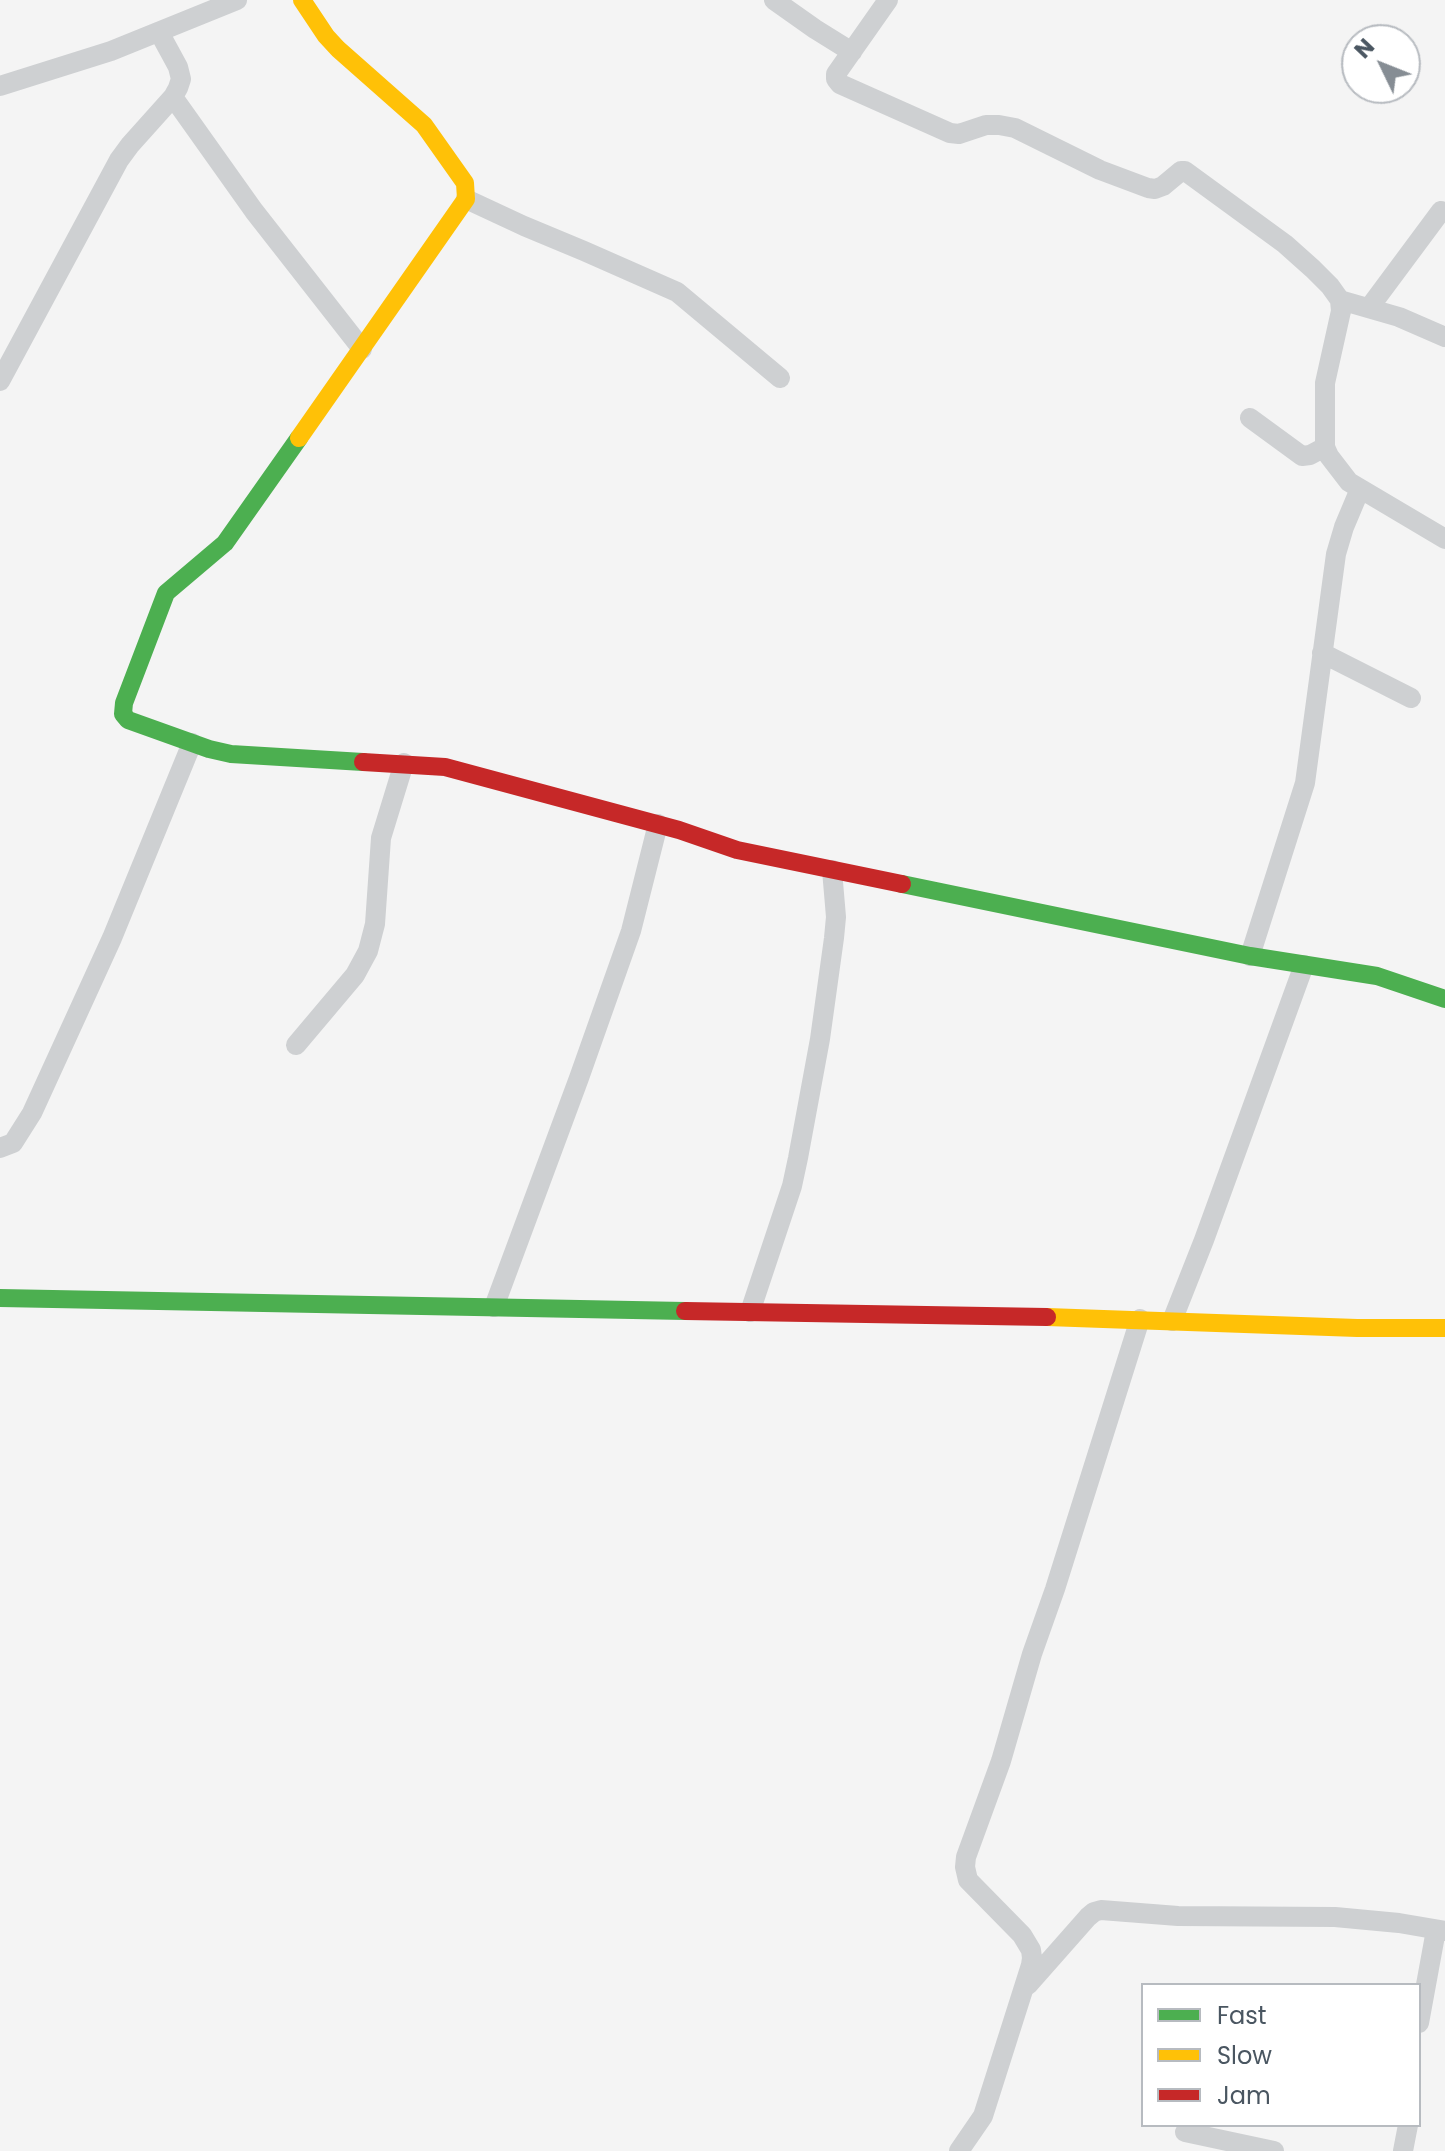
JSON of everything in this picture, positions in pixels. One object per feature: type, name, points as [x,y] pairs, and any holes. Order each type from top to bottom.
[{"type":"street","points":[[0,86],[111,51],[237,0]]},
{"type":"street","points":[[302,0],[338,49],[419,119],[465,183],[466,199],[225,543],[170,589],[163,599],[124,703],[123,714],[128,720],[231,754],[404,763],[455,769],[658,824],[737,850],[1250,956],[1377,976],[1445,999]]},
{"type":"street","points":[[774,0],[852,52]]},
{"type":"street","points":[[888,0],[836,74],[840,84],[950,133],[959,134],[986,125],[1015,128],[1100,170],[1148,188],[1163,186],[1181,171],[1189,173],[1285,244],[1340,300],[1399,317],[1445,337]]},
{"type":"street","points":[[0,381],[119,160],[173,97],[181,79],[159,32]]},
{"type":"street","points":[[173,97],[254,211],[362,349]]},
{"type":"street","points":[[466,199],[677,292],[780,378]]},
{"type":"street","points":[[1369,308],[1441,211]]},
{"type":"street","points":[[1340,300],[1341,311],[1325,383],[1325,447],[1349,482],[1445,539]]},
{"type":"street","points":[[1250,418],[1302,456],[1325,447]]},
{"type":"street","points":[[1250,956],[1305,783],[1336,554],[1360,489]]},
{"type":"street","points":[[1322,653],[1411,698]]},
{"type":"street","points":[[0,1148],[13,1143],[32,1113],[112,938],[192,743]]},
{"type":"street","points":[[296,1045],[355,975],[368,951],[375,924],[381,838],[404,763]]},
{"type":"street","points":[[494,1307],[626,944],[658,824]]},
{"type":"street","points":[[750,1312],[792,1186],[801,1143],[834,938],[836,917],[832,870]]},
{"type":"street","points":[[1172,1321],[1304,965]]},
{"type":"street","points":[[0,1298],[1140,1319],[1357,1328],[1445,1328]]},
{"type":"street","points":[[959,2151],[983,2116],[1031,1965],[1031,1950],[1022,1935],[968,1880],[965,1874],[966,1857],[1001,1761],[1032,1654],[1140,1319]]},
{"type":"street","points":[[1023,1991],[1088,1917],[1101,1910],[1178,1916],[1335,1917],[1441,1931],[1421,2015]]},
{"type":"street","points":[[1403,2151],[1408,2127]]},
{"type":"street","points":[[1185,2132],[1274,2151]]},
{"type":"traffic: fast","points":[[299,438],[225,543],[166,593],[124,703],[123,714],[128,720],[231,754],[363,762]]},
{"type":"traffic: fast","points":[[902,884],[1250,956],[1377,976],[1445,999]]},
{"type":"traffic: fast","points":[[0,1298],[685,1311]]},
{"type":"traffic: slow","points":[[299,438],[466,199],[465,183],[424,125],[338,49],[302,0]]},
{"type":"traffic: slow","points":[[1047,1317],[1357,1328],[1445,1328]]},
{"type":"traffic: jam","points":[[363,762],[445,767],[679,830],[737,850],[902,884]]},
{"type":"traffic: jam","points":[[685,1311],[1047,1317]]}]
